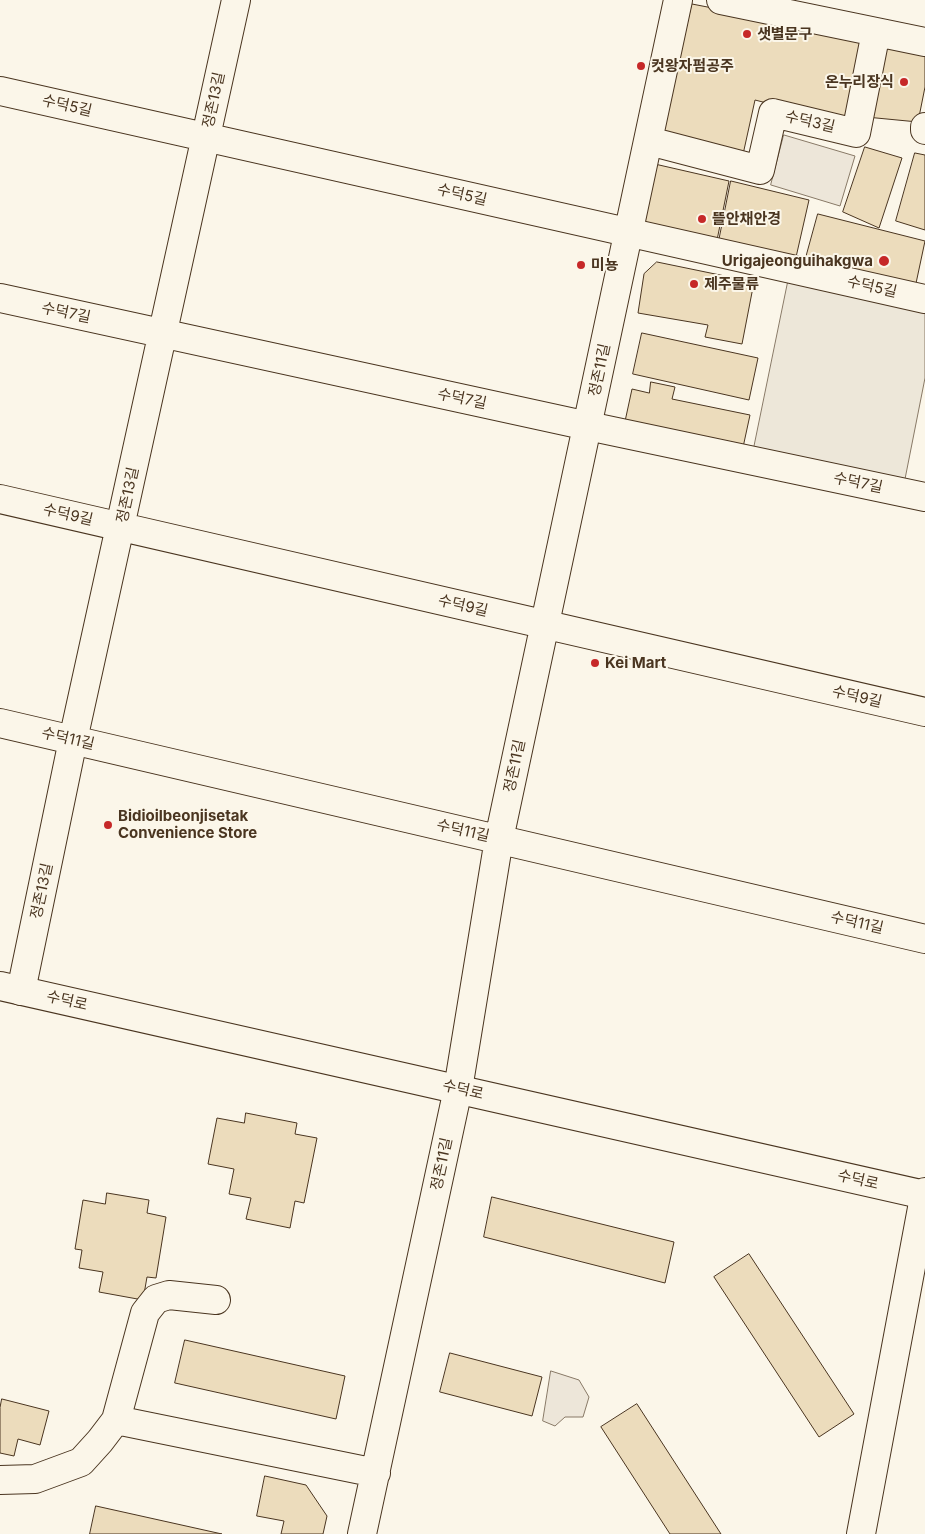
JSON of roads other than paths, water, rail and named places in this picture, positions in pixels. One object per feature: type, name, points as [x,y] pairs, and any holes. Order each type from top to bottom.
[{"type":"street","name":"정존13길","points":[[10,988],[74,740],[236,0]]},
{"type":"street","name":"정존11길","points":[[362,1534],[458,1089],[499,839],[678,0]]},
{"type":"street","points":[[721,0],[925,42]]},
{"type":"street","name":"수덕3길","points":[[649,141],[760,170],[772,113],[856,133],[876,32]]},
{"type":"street","name":"수덕5길","points":[[0,91],[925,298]]},
{"type":"street","name":"수덕7길","points":[[0,298],[925,497]]},
{"type":"street","name":"수덕9길","points":[[0,499],[925,712]]},
{"type":"street","name":"수덕11길","points":[[0,723],[925,939]]},
{"type":"street","name":"수덕로","points":[[10,988],[925,1194]]},
{"type":"street","points":[[861,1534],[925,1194]]},
{"type":"street","points":[[0,1480],[35,1479],[81,1462],[116,1420],[145,1313],[156,1299],[169,1295],[216,1300]]},
{"type":"street","points":[[116,1420],[376,1473]]},
{"type":"place","name":"샛별문구","points":[[747,34]]},
{"type":"place","name":"컷왕자펌공주","points":[[641,66]]},
{"type":"place","name":"온누리장식","points":[[904,82]]},
{"type":"place","name":"뜰안채안경","points":[[702,219]]},
{"type":"place","name":"Urigajeonguihakgwa","points":[[884,261]]},
{"type":"place","name":"미뇽","points":[[581,265]]},
{"type":"place","name":"제주물류","points":[[694,284]]},
{"type":"place","name":"Kei Mart","points":[[595,663]]},
{"type":"place","name":"Bidioilbeonjisetak Convenience Store","points":[[108,825]]}]
